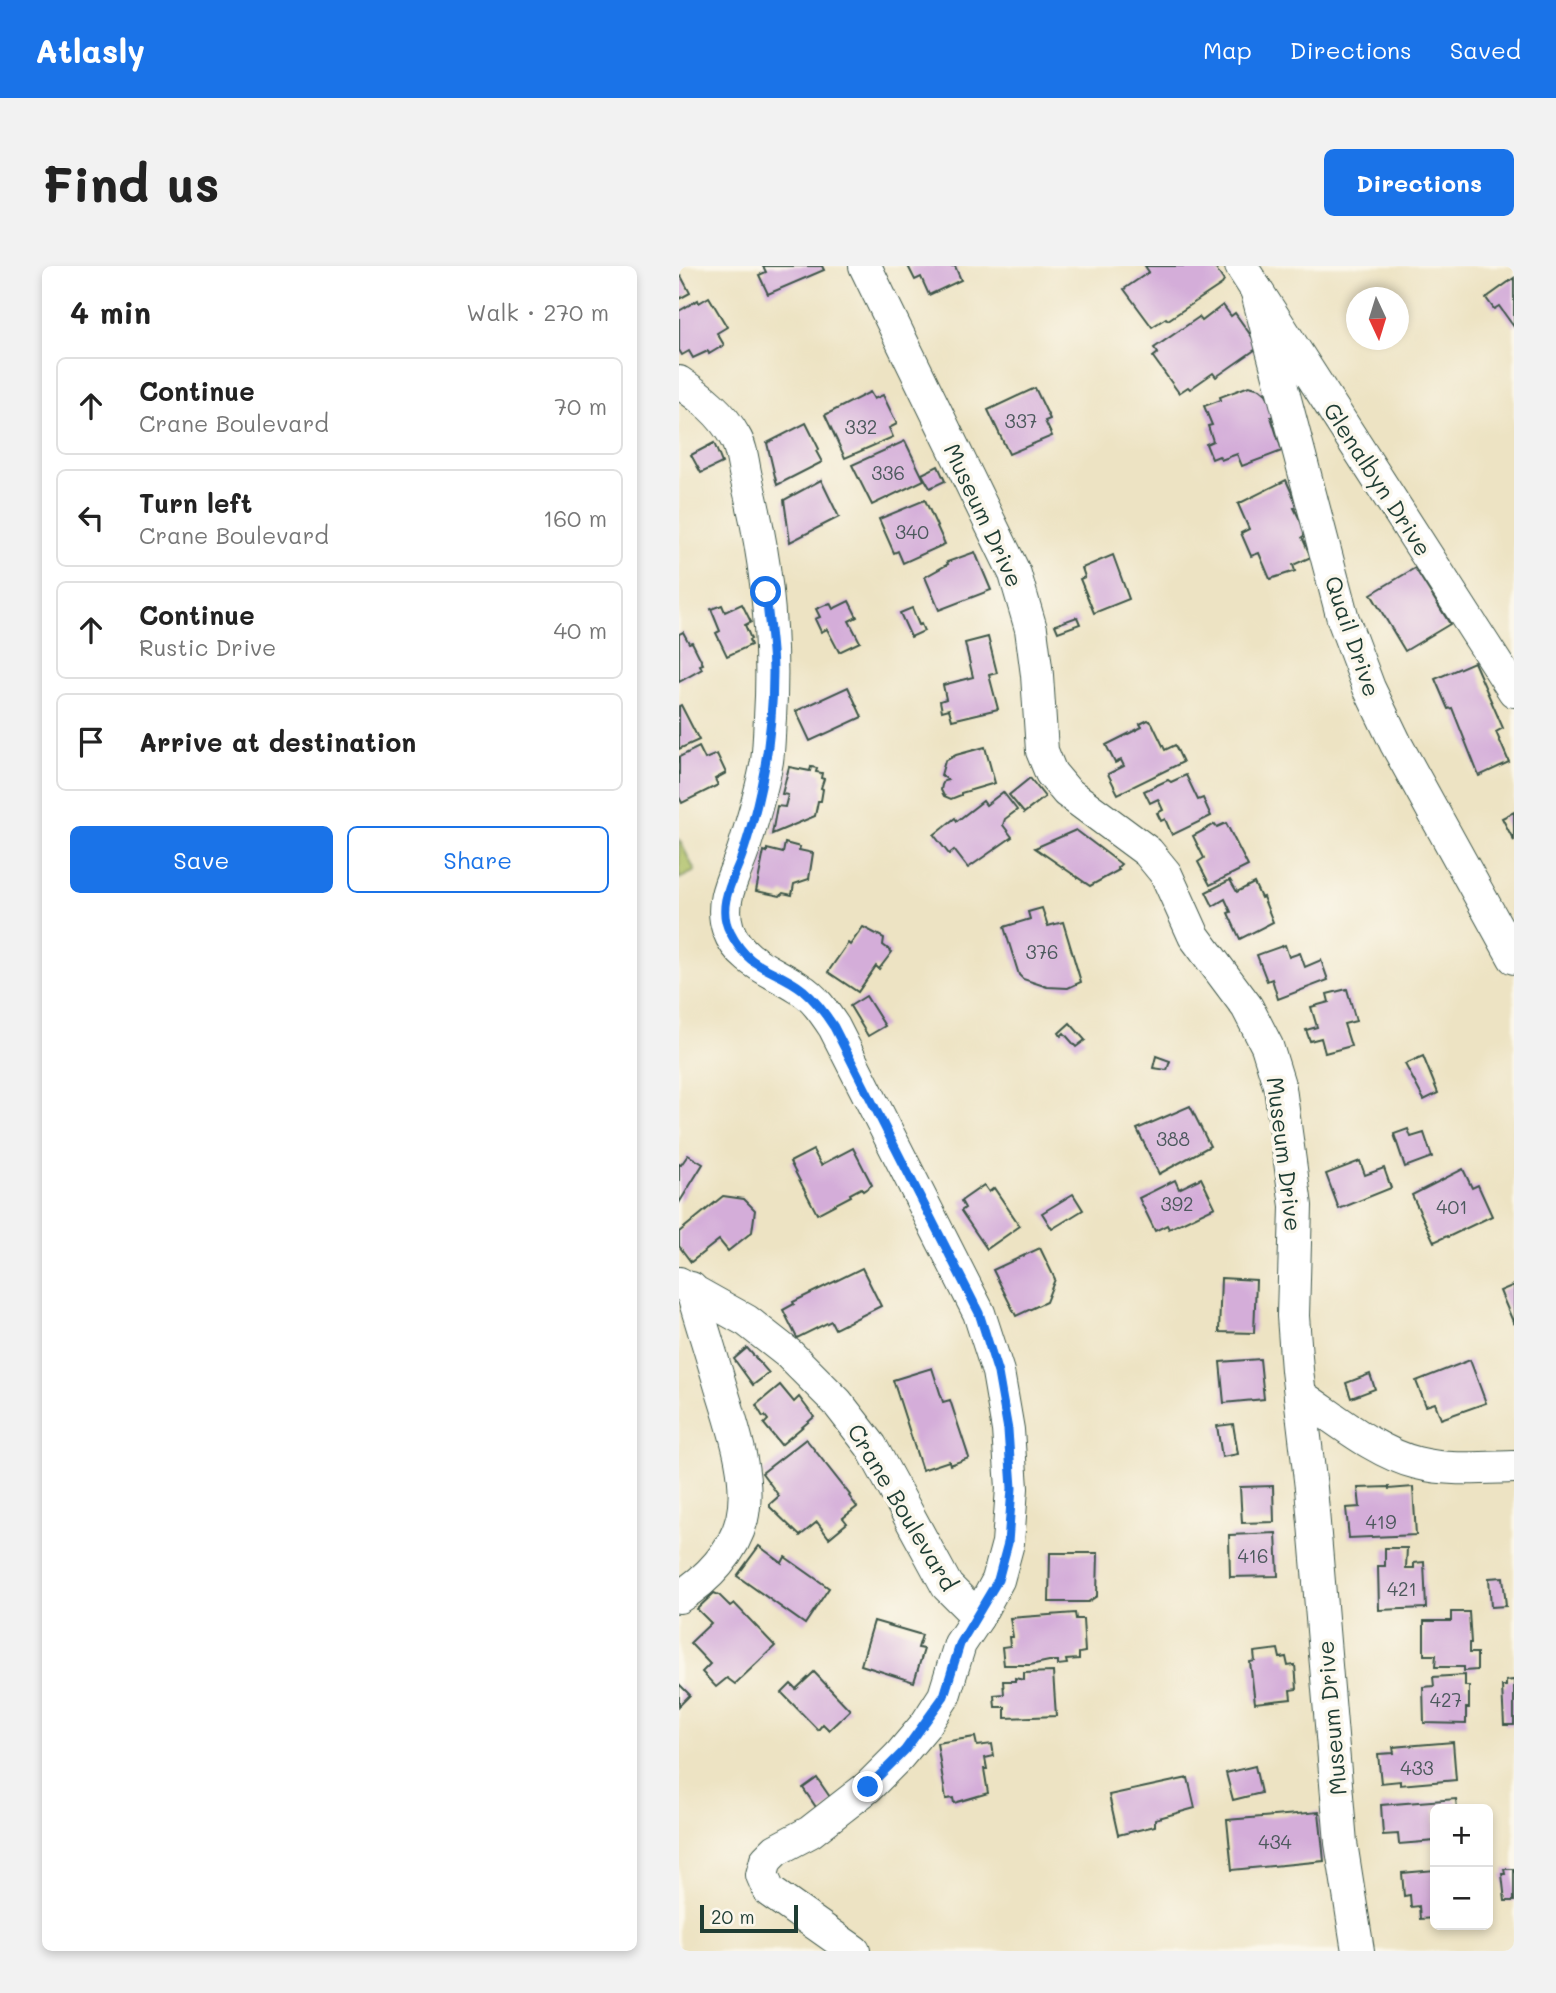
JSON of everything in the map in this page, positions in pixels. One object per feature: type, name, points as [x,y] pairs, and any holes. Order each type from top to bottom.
[{"type":"street","name":"Museum Drive","points":[[865,266],[1014,574],[1031,629],[1042,751],[1051,773],[1067,792],[1148,852],[1165,874],[1194,936],[1247,1007],[1268,1046],[1280,1088],[1296,1206],[1293,1316],[1311,1488],[1341,1843],[1358,1951]]},
{"type":"street","name":"Glenalbyn Drive","points":[[1249,277],[1514,691]]},
{"type":"street","name":"Quail Drive","points":[[1249,277],[1343,620],[1369,688],[1396,744],[1514,958]]},
{"type":"street","name":"Crane Boulevard","points":[[679,382],[705,400],[736,438],[758,522],[773,671],[767,760],[741,858],[727,888],[725,910],[728,929],[741,950],[759,967],[801,989],[821,1007],[834,1027],[979,1313],[998,1373],[1008,1430],[1012,1488],[1008,1543],[998,1580],[978,1617],[947,1586],[871,1446],[837,1402],[789,1354],[747,1321],[685,1286]]},
{"type":"street","points":[[679,1597],[709,1574],[730,1548],[742,1518],[743,1482],[737,1441],[685,1286]]},
{"type":"street","points":[[1300,1395],[1386,1451],[1417,1463],[1457,1468],[1514,1467]]},
{"type":"street","points":[[853,1951],[769,1891],[762,1875],[767,1860],[776,1850],[840,1811],[905,1750],[944,1696],[960,1644],[978,1617]]},
{"type":"green space","points":[[679,839],[695,871],[679,879]]},
{"type":"building","points":[[763,266],[822,266],[824,270],[768,294],[759,275],[766,272]]},
{"type":"building","points":[[908,266],[955,266],[961,280],[929,295],[921,277],[915,280]]},
{"type":"building","points":[[1145,266],[1214,266],[1224,281],[1168,320],[1166,318],[1152,327],[1124,289],[1149,272]]},
{"type":"building","points":[[681,276],[690,293],[679,299],[679,278]]},
{"type":"building","points":[[1514,278],[1514,327],[1499,306],[1494,309],[1486,298]]},
{"type":"building","points":[[709,297],[727,327],[717,333],[724,345],[709,354],[708,351],[693,358],[689,351],[682,355],[679,350],[679,311]]},
{"type":"building","points":[[1223,305],[1231,316],[1235,313],[1259,347],[1216,377],[1213,373],[1190,389],[1188,387],[1179,393],[1153,357],[1158,353],[1154,348],[1199,317],[1202,321]]},
{"type":"building","points":[[1249,386],[1260,389],[1271,403],[1274,416],[1271,417],[1282,451],[1242,466],[1237,454],[1221,460],[1219,456],[1212,459],[1206,444],[1213,441],[1208,426],[1212,425],[1204,406]]},
{"type":"building","points":[[1035,388],[1050,419],[1045,421],[1052,436],[1009,454],[988,410]]},
{"type":"building","points":[[870,392],[874,399],[883,395],[897,424],[889,428],[893,437],[845,458],[825,415]]},
{"type":"building","points":[[806,423],[819,449],[816,451],[822,462],[777,485],[767,443]]},
{"type":"building","points":[[905,441],[924,480],[872,505],[852,465]]},
{"type":"building","points":[[714,443],[722,463],[701,473],[691,455]]},
{"type":"building","points":[[938,466],[945,481],[930,488],[922,474]]},
{"type":"building","points":[[821,480],[839,517],[790,542],[784,500]]},
{"type":"building","points":[[1286,480],[1298,507],[1294,508],[1303,526],[1305,535],[1302,537],[1311,557],[1293,565],[1295,571],[1270,579],[1259,553],[1251,556],[1241,533],[1249,529],[1238,504]]},
{"type":"building","points":[[925,500],[945,544],[903,563],[898,551],[894,553],[879,519]]},
{"type":"building","points":[[975,552],[991,590],[939,610],[925,577],[948,564],[947,562]]},
{"type":"building","points":[[1113,555],[1129,599],[1094,613],[1080,579],[1085,577],[1082,568]]},
{"type":"building","points":[[1415,568],[1450,624],[1405,651],[1371,594]]},
{"type":"building","points":[[849,601],[857,617],[849,621],[860,642],[839,652],[827,629],[821,632],[815,619],[820,617],[816,609],[830,603],[833,609]]},
{"type":"building","points":[[742,604],[751,622],[745,625],[751,645],[727,656],[716,633],[720,631],[711,609],[722,605],[725,612]]},
{"type":"building","points":[[912,608],[924,631],[911,637],[900,613]]},
{"type":"building","points":[[1077,617],[1080,624],[1058,632],[1055,625]]},
{"type":"building","points":[[683,632],[689,643],[692,642],[703,664],[700,665],[702,669],[679,682],[679,634]]},
{"type":"building","points":[[988,637],[997,673],[989,675],[998,709],[952,720],[949,709],[942,711],[940,701],[946,699],[943,685],[973,677],[965,643]]},
{"type":"building","points":[[1474,662],[1503,728],[1496,732],[1509,762],[1479,776],[1452,708],[1448,709],[1435,679]]},
{"type":"building","points":[[848,687],[862,717],[810,741],[796,711]]},
{"type":"building","points":[[681,705],[699,740],[679,749],[679,706]]},
{"type":"building","points":[[1148,720],[1165,750],[1175,745],[1183,762],[1118,794],[1108,774],[1124,766],[1121,760],[1115,763],[1106,745],[1142,727],[1140,724]]},
{"type":"building","points":[[699,747],[705,759],[717,754],[726,773],[715,779],[718,785],[682,803],[679,797],[679,757]]},
{"type":"building","points":[[985,747],[995,783],[961,793],[951,799],[944,796],[942,785],[948,780],[941,775],[945,761]]},
{"type":"building","points":[[789,767],[810,771],[811,767],[817,768],[816,772],[822,773],[821,778],[824,779],[821,801],[818,801],[815,816],[772,834],[777,806],[785,807],[788,795],[782,794]]},
{"type":"building","points":[[1186,775],[1198,800],[1203,798],[1211,816],[1172,835],[1165,819],[1161,821],[1157,813],[1163,810],[1158,799],[1150,803],[1144,791]]},
{"type":"building","points":[[1030,778],[1045,797],[1024,813],[1009,795]]},
{"type":"building","points":[[1003,792],[1017,810],[1005,819],[1003,825],[1012,837],[968,868],[954,850],[949,854],[934,835],[955,818],[957,821],[983,801],[986,805]]},
{"type":"building","points":[[1514,812],[1514,841],[1502,818]]},
{"type":"building","points":[[1226,823],[1248,866],[1210,885],[1198,862],[1204,858],[1193,836],[1215,824],[1217,827]]},
{"type":"building","points":[[1076,830],[1121,864],[1117,868],[1119,870],[1090,886],[1035,848]]},
{"type":"building","points":[[785,843],[813,853],[809,879],[794,884],[792,895],[783,893],[780,896],[756,891],[764,851],[767,852],[767,849],[783,853]]},
{"type":"building","points":[[1230,880],[1237,892],[1254,883],[1273,922],[1240,939],[1228,913],[1231,912],[1225,899],[1213,906],[1206,892]]},
{"type":"building","points":[[1042,908],[1048,926],[1063,922],[1081,982],[1068,988],[1047,987],[1023,979],[1019,975],[1004,927],[1030,919],[1028,912]]},
{"type":"building","points":[[863,927],[884,938],[883,945],[892,952],[879,969],[876,966],[858,992],[828,972]]},
{"type":"building","points":[[1285,945],[1289,957],[1300,953],[1305,967],[1321,960],[1328,980],[1278,999],[1272,979],[1267,981],[1257,955]]},
{"type":"building","points":[[1347,989],[1356,1021],[1344,1024],[1351,1046],[1325,1053],[1321,1038],[1310,1041],[1306,1030],[1317,1027],[1311,1007],[1329,1002],[1327,994]]},
{"type":"building","points":[[866,996],[885,1026],[868,1036],[850,1006]]},
{"type":"building","points":[[1070,1023],[1085,1040],[1076,1047],[1064,1033],[1061,1036],[1059,1033]]},
{"type":"building","points":[[1156,1056],[1170,1061],[1167,1070],[1153,1068]]},
{"type":"building","points":[[1423,1056],[1438,1093],[1424,1100],[1405,1064]]},
{"type":"building","points":[[1190,1106],[1210,1146],[1159,1174],[1137,1129]]},
{"type":"building","points":[[1408,1129],[1411,1137],[1424,1133],[1432,1157],[1405,1167],[1394,1134]]},
{"type":"building","points":[[853,1148],[872,1185],[863,1191],[861,1188],[817,1214],[790,1162],[813,1150],[821,1165]]},
{"type":"building","points":[[688,1155],[703,1164],[679,1203],[679,1164],[681,1165]]},
{"type":"building","points":[[1360,1161],[1365,1175],[1384,1168],[1391,1188],[1339,1209],[1326,1174]]},
{"type":"building","points":[[1463,1169],[1472,1188],[1478,1185],[1492,1216],[1434,1242],[1412,1195]]},
{"type":"building","points":[[1201,1178],[1215,1207],[1169,1229],[1167,1225],[1155,1231],[1139,1198],[1175,1180],[1179,1189]]},
{"type":"building","points":[[984,1185],[989,1192],[994,1188],[1020,1226],[987,1249],[961,1211],[965,1208],[961,1201]]},
{"type":"building","points":[[1073,1194],[1083,1210],[1052,1229],[1042,1213]]},
{"type":"building","points":[[723,1196],[744,1199],[755,1210],[752,1232],[728,1251],[719,1240],[691,1262],[679,1246],[679,1232]]},
{"type":"building","points":[[1040,1248],[1055,1279],[1046,1302],[1016,1316],[993,1270]]},
{"type":"building","points":[[862,1268],[881,1306],[835,1329],[831,1321],[797,1338],[783,1310],[794,1304],[793,1302]]},
{"type":"building","points":[[1221,1278],[1256,1280],[1254,1333],[1219,1332]]},
{"type":"building","points":[[1514,1285],[1514,1324],[1500,1291]]},
{"type":"building","points":[[747,1348],[769,1373],[753,1385],[734,1359]]},
{"type":"building","points":[[1260,1359],[1264,1399],[1224,1403],[1220,1362]]},
{"type":"building","points":[[1470,1360],[1486,1403],[1441,1419],[1435,1403],[1426,1406],[1416,1381]]},
{"type":"building","points":[[932,1368],[943,1402],[950,1400],[969,1458],[922,1470],[893,1380]]},
{"type":"building","points":[[1370,1374],[1375,1389],[1351,1398],[1346,1383]]},
{"type":"building","points":[[780,1385],[794,1402],[799,1397],[814,1417],[781,1445],[764,1424],[768,1420],[756,1405]]},
{"type":"building","points":[[1233,1424],[1238,1454],[1222,1457],[1217,1426]]},
{"type":"building","points":[[806,1439],[857,1507],[843,1518],[847,1523],[829,1538],[817,1522],[800,1536],[770,1507],[779,1496],[762,1473]]},
{"type":"building","points":[[1273,1486],[1274,1522],[1242,1523],[1240,1487]]},
{"type":"building","points":[[1413,1487],[1416,1535],[1349,1538],[1346,1508],[1360,1507],[1358,1488]]},
{"type":"building","points":[[1276,1533],[1278,1576],[1230,1577],[1229,1535]]},
{"type":"building","points":[[759,1546],[782,1563],[785,1557],[829,1588],[805,1624],[737,1576]]},
{"type":"building","points":[[1385,1548],[1407,1548],[1406,1568],[1414,1568],[1414,1563],[1424,1562],[1426,1608],[1379,1610],[1378,1566],[1385,1566]]},
{"type":"building","points":[[1050,1553],[1098,1553],[1097,1596],[1088,1602],[1049,1602]]},
{"type":"building","points":[[1503,1577],[1506,1606],[1491,1607],[1489,1578]]},
{"type":"building","points":[[714,1593],[730,1606],[734,1603],[775,1646],[735,1684],[727,1678],[716,1687],[702,1672],[710,1664],[690,1643],[711,1623],[697,1609]]},
{"type":"building","points":[[1451,1612],[1469,1612],[1469,1653],[1477,1653],[1477,1670],[1435,1667],[1436,1655],[1424,1655],[1424,1621],[1451,1621]]},
{"type":"building","points":[[1075,1613],[1076,1619],[1083,1619],[1085,1652],[1079,1653],[1079,1659],[1066,1660],[1067,1664],[1058,1665],[1058,1661],[1049,1661],[1030,1665],[1004,1665],[1002,1647],[1010,1646],[1009,1637],[1013,1637],[1010,1618]]},
{"type":"building","points":[[874,1621],[922,1635],[918,1648],[924,1649],[914,1682],[861,1665]]},
{"type":"building","points":[[1278,1649],[1280,1658],[1286,1657],[1288,1666],[1295,1665],[1297,1689],[1290,1690],[1291,1699],[1255,1703],[1250,1662],[1255,1661],[1254,1652]]},
{"type":"building","points":[[814,1672],[850,1710],[829,1730],[823,1724],[818,1730],[782,1693],[791,1684],[796,1689]]},
{"type":"building","points":[[1053,1672],[1056,1716],[1005,1718],[1005,1707],[995,1707],[994,1695],[1004,1694],[1003,1681],[1015,1681],[1015,1678],[1024,1680],[1024,1673]]},
{"type":"building","points":[[1465,1675],[1465,1686],[1469,1686],[1466,1724],[1424,1723],[1423,1687],[1434,1686],[1433,1677]]},
{"type":"building","points":[[1514,1680],[1514,1725],[1504,1725],[1502,1686],[1506,1686],[1506,1681]]},
{"type":"building","points":[[679,1684],[690,1695],[679,1706]]},
{"type":"building","points":[[975,1737],[977,1746],[992,1744],[994,1756],[985,1758],[987,1769],[984,1769],[988,1793],[954,1803],[953,1798],[946,1799],[937,1743]]},
{"type":"building","points":[[1453,1742],[1456,1780],[1400,1785],[1400,1781],[1381,1783],[1378,1754],[1394,1753],[1393,1747]]},
{"type":"building","points":[[1255,1766],[1261,1793],[1233,1800],[1226,1773]]},
{"type":"building","points":[[817,1778],[834,1803],[820,1813],[803,1788]]},
{"type":"building","points":[[1188,1778],[1195,1808],[1155,1819],[1155,1826],[1118,1835],[1109,1795]]},
{"type":"building","points":[[1456,1799],[1456,1804],[1430,1804],[1430,1841],[1399,1844],[1398,1834],[1383,1835],[1381,1805]]},
{"type":"building","points":[[1319,1812],[1324,1861],[1232,1870],[1227,1820]]},
{"type":"building","points":[[1504,1869],[1514,1869],[1514,1901],[1505,1901],[1502,1874],[1505,1874]]},
{"type":"building","points":[[1430,1870],[1430,1918],[1420,1919],[1419,1906],[1411,1907],[1410,1895],[1404,1896],[1402,1873]]},
{"type":"route","points":[[766,592],[773,671],[767,760],[741,858],[727,888],[725,910],[728,929],[741,950],[759,967],[801,989],[821,1007],[834,1027],[979,1313],[998,1373],[1008,1430],[1012,1488],[1008,1543],[998,1580],[960,1644],[944,1696],[905,1750],[868,1787]]}]
